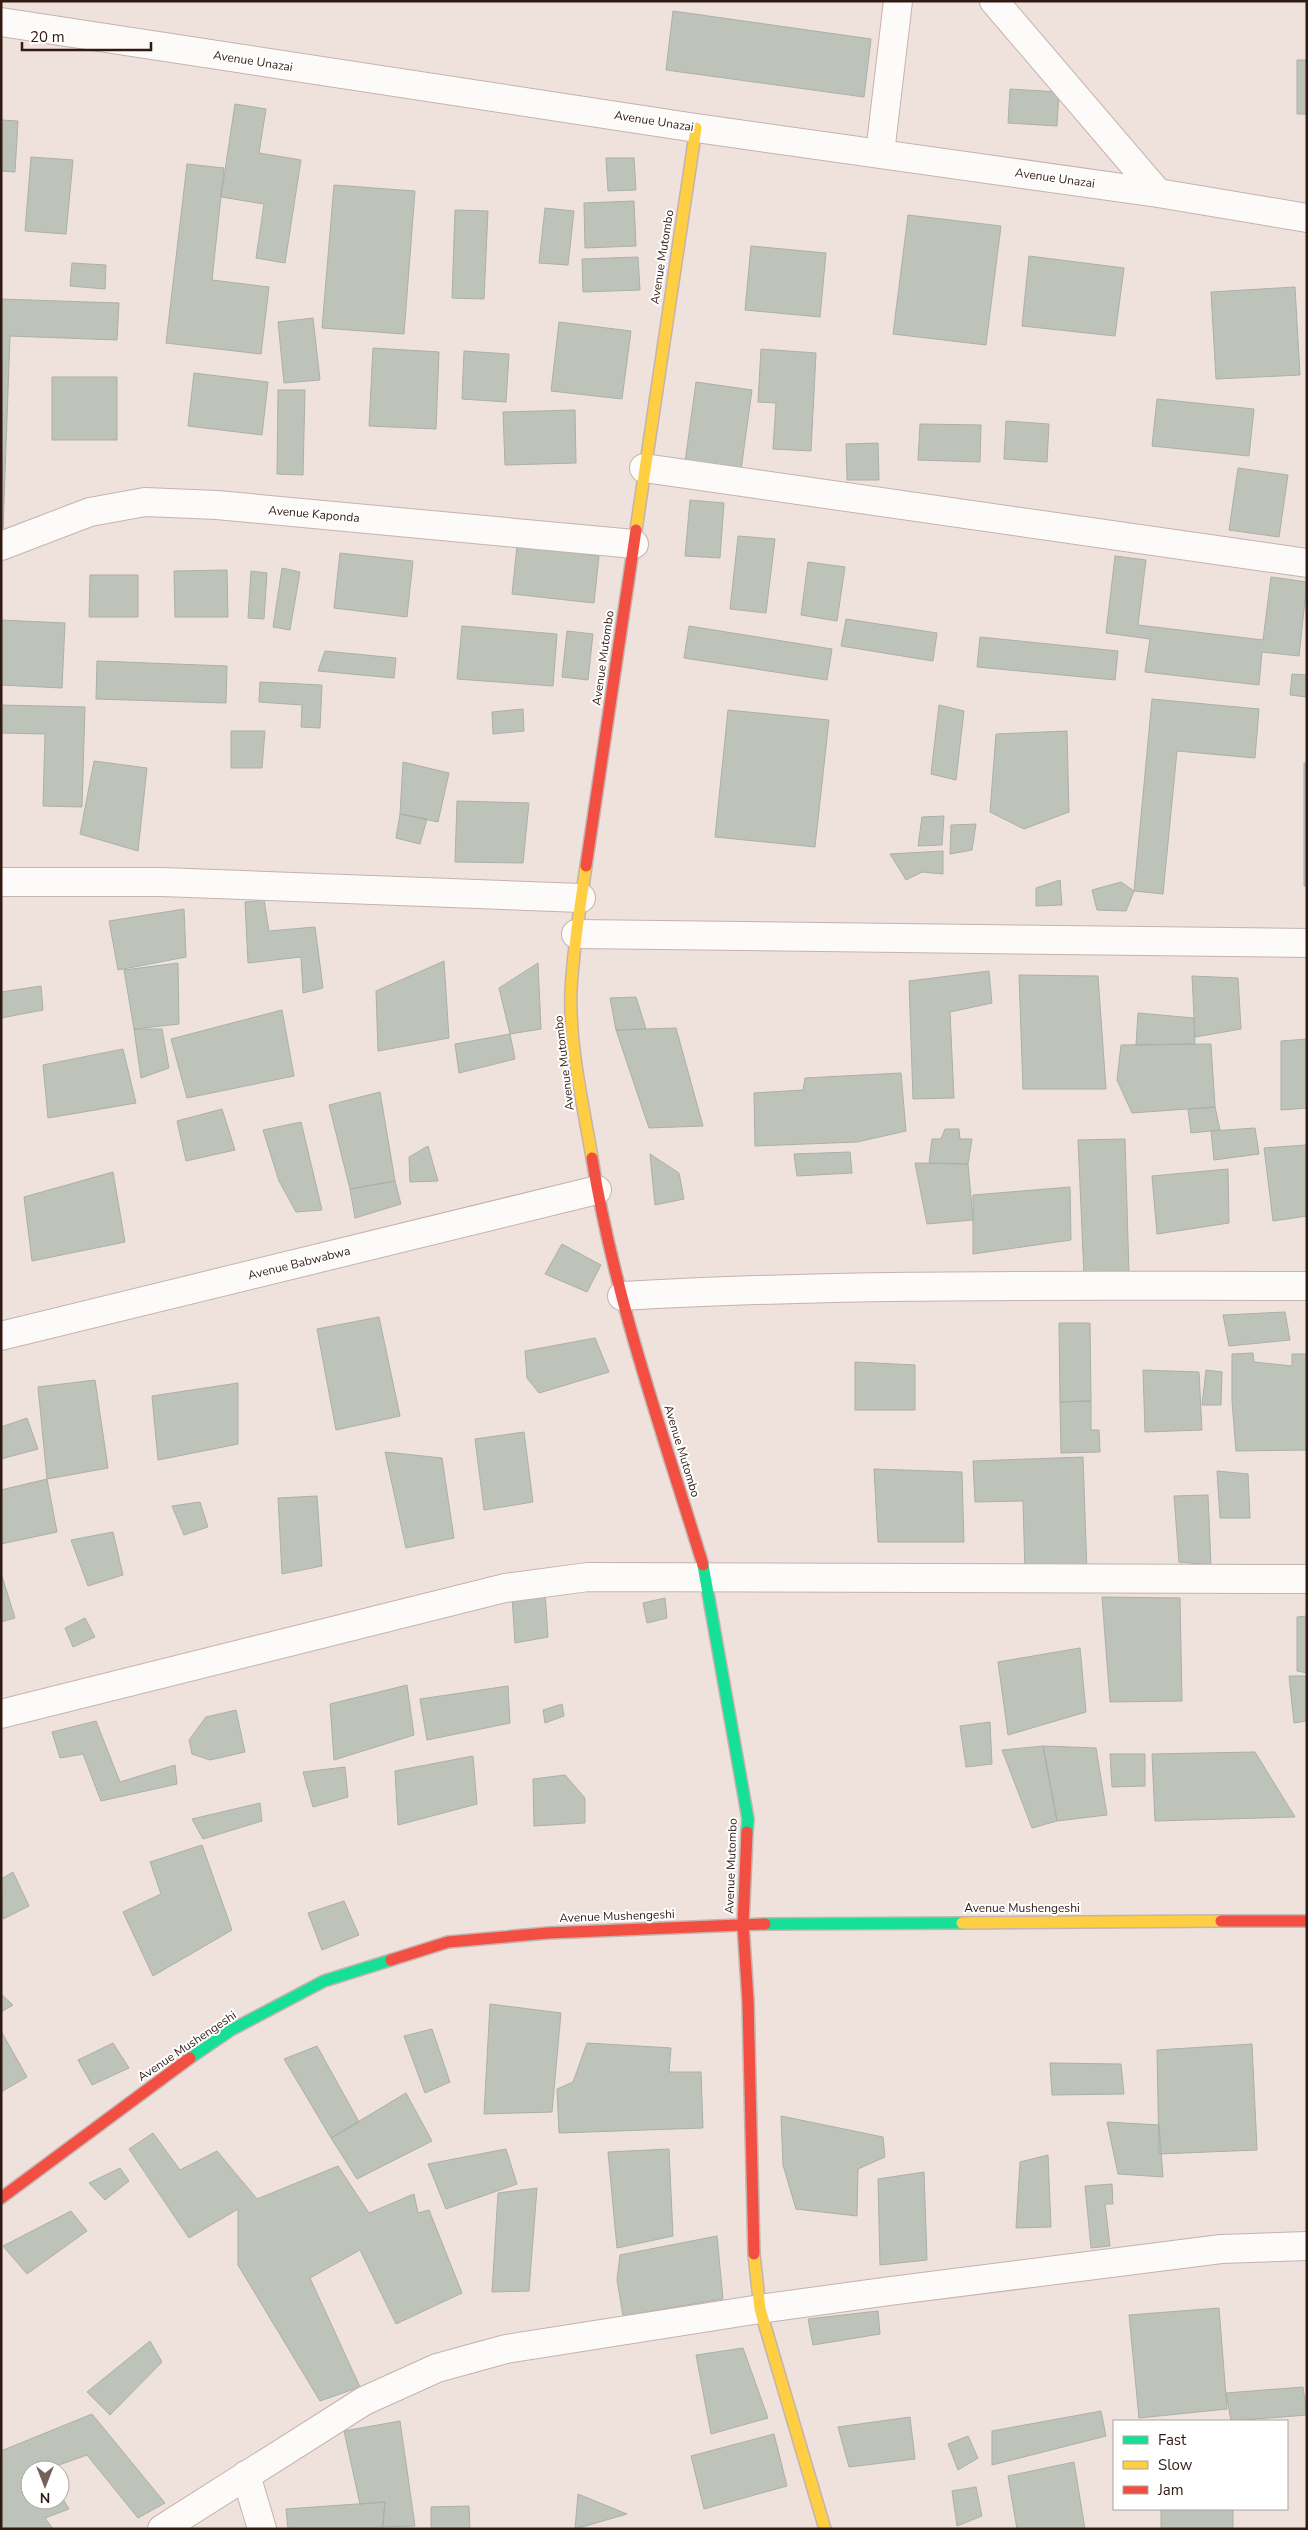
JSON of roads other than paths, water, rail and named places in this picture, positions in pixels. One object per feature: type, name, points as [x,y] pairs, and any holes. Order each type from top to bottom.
[{"type":"street","points":[[880,153],[898,1]]},
{"type":"street","points":[[994,1],[1158,193]]},
{"type":"street","name":"Avenue Unazai","points":[[1,22],[696,128],[1158,193],[1307,218]]},
{"type":"street","name":"Avenue Mutombo","points":[[696,128],[576,934],[571,992],[573,1036],[597,1190],[622,1296],[706,1577],[748,1819],[743,1924],[748,2001],[753,2244],[760,2308],[825,2529]]},
{"type":"street","points":[[644,468],[1307,563]]},
{"type":"street","name":"Avenue Kaponda","points":[[1,546],[90,512],[146,502],[218,505],[634,544]]},
{"type":"street","points":[[1,882],[162,882],[581,898]]},
{"type":"street","points":[[576,934],[1307,943]]},
{"type":"street","name":"Avenue Babwabwa","points":[[1,1336],[597,1190]]},
{"type":"street","points":[[622,1296],[743,1289],[911,1286],[1307,1286]]},
{"type":"street","points":[[1,1714],[505,1588],[588,1577],[1307,1579]]},
{"type":"street","name":"Avenue Mushengeshi","points":[[1,2198],[162,2077],[224,2036],[324,1982],[448,1942],[548,1932],[743,1924],[1307,1921]]},
{"type":"street","points":[[162,2529],[364,2401],[437,2368],[506,2349],[760,2308],[1221,2249],[1307,2246]]},
{"type":"street","points":[[246,2475],[262,2529]]}]
